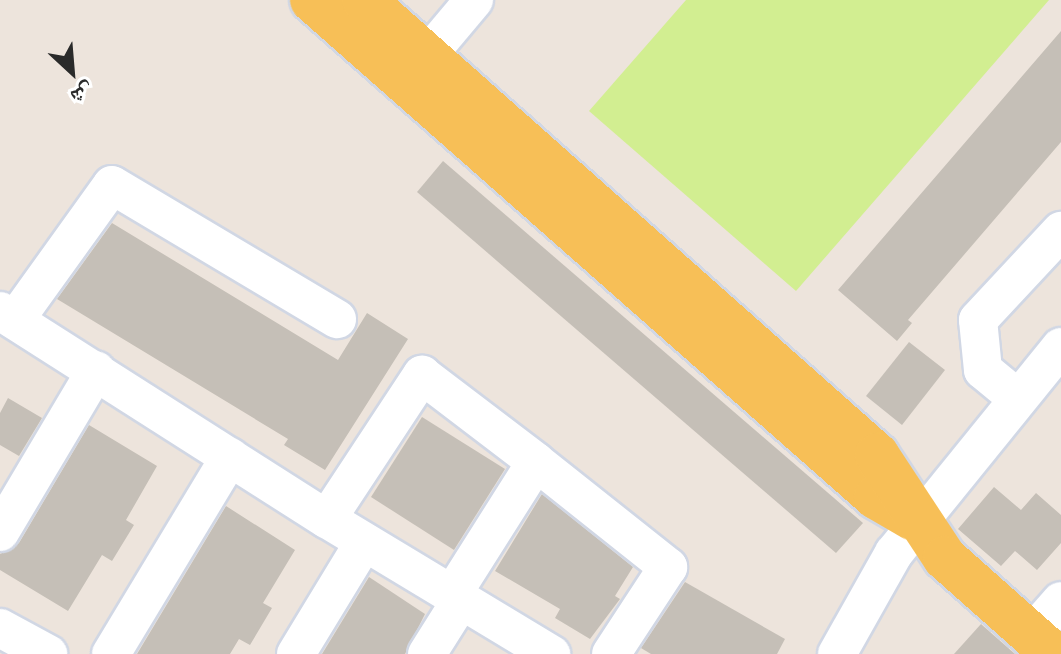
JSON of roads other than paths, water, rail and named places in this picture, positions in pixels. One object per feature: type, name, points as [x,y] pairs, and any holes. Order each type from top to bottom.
[{"type":"main road","points":[[312,0],[876,497],[919,521]]},
{"type":"main road","points":[[364,0],[877,455],[909,496],[919,521],[953,566],[1042,644]]},
{"type":"street","points":[[427,56],[474,0]]},
{"type":"street","points":[[337,319],[112,185],[8,315],[327,519],[551,654]]},
{"type":"street","points":[[1017,398],[983,370],[978,320],[1061,231]]},
{"type":"street","points":[[837,654],[887,564],[1017,398],[1061,347]]},
{"type":"street","points":[[0,532],[96,370]]},
{"type":"street","points":[[327,519],[422,375],[668,567],[611,654]]},
{"type":"street","points":[[111,654],[230,457]]},
{"type":"street","points":[[427,654],[536,462]]},
{"type":"street","points":[[296,654],[364,542]]},
{"type":"street","points":[[1042,644],[1061,601]]},
{"type":"street","points":[[0,628],[48,654]]}]
